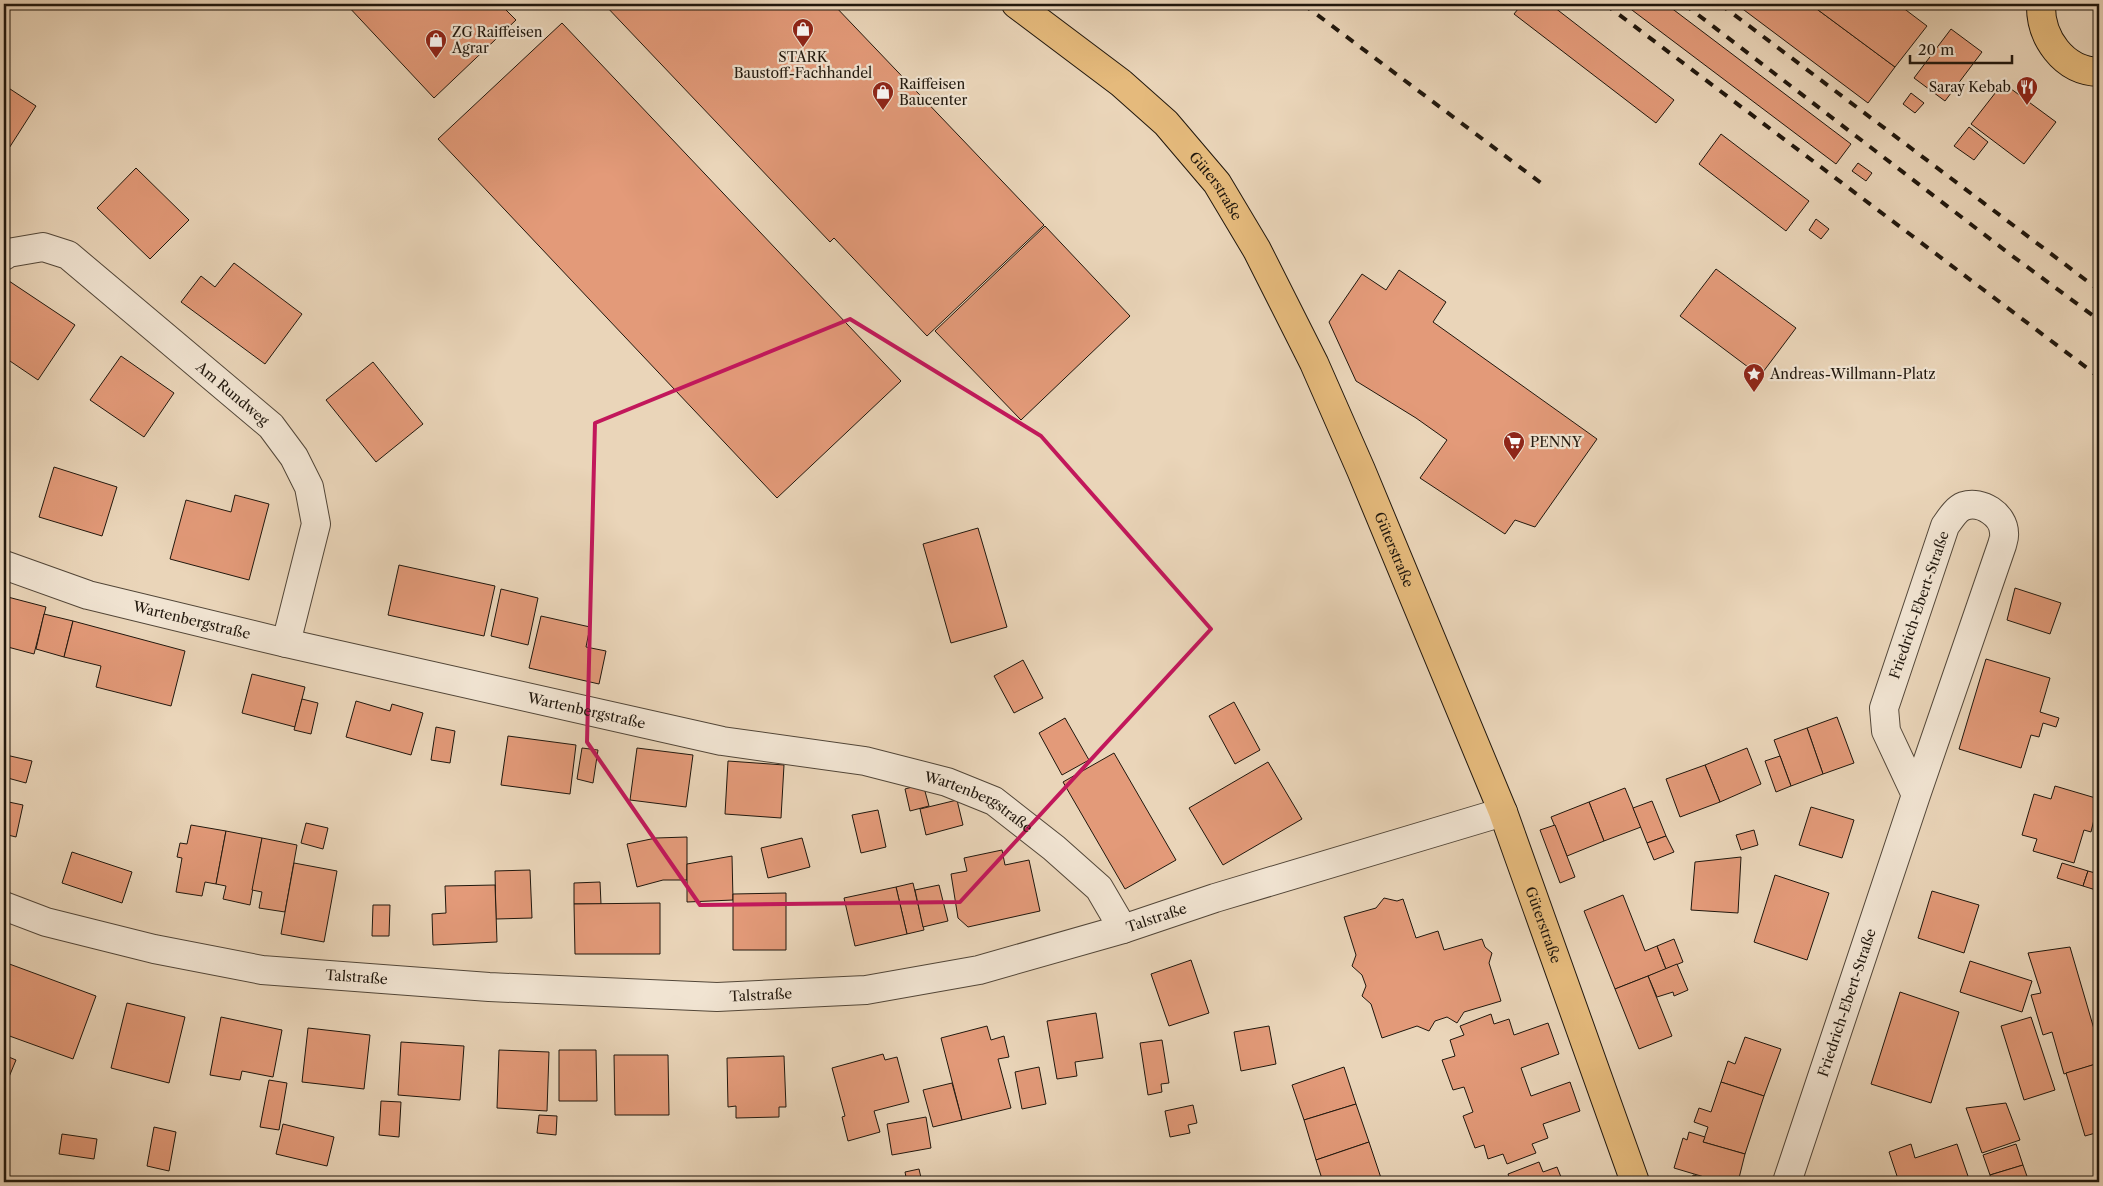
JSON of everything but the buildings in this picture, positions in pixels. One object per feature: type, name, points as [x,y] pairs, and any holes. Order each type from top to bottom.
[{"type":"main road","name":"Güterstraße","points":[[1016,4],[1120,83],[1166,122],[1217,183],[1257,250],[1314,363],[1404,571],[1503,812],[1636,1182]]},
{"type":"main road","points":[[2035,7],[2046,35],[2057,53],[2074,66],[2099,72]]},
{"type":"street","name":"Am Rundweg","points":[[4,256],[8,253],[43,247],[68,255],[270,426],[294,456],[309,487],[316,524],[286,643]]},
{"type":"street","name":"Friedrich-Ebert-Straße","points":[[1787,1182],[2002,544],[2004,533],[2002,522],[1996,514],[1985,507],[1964,506],[1952,515],[1945,526],[1884,708],[1886,731],[1916,796]]},
{"type":"street","name":"Wartenbergstraße","points":[[4,565],[88,595],[286,643],[722,741],[865,762],[947,782],[994,801],[1054,848],[1099,888],[1123,929]]},
{"type":"street","name":"Talstraße","points":[[4,906],[46,922],[154,949],[262,970],[489,987],[717,997],[866,990],[979,970],[1123,929],[1215,898],[1503,812]]},
{"type":"highlighted area","points":[[850,319],[1041,436],[1211,629],[960,902],[700,905],[587,742],[595,423]]},
{"type":"railway","points":[[1303,4],[1541,183]]},
{"type":"railway","points":[[1605,4],[2099,377]]},
{"type":"railway","points":[[1684,4],[2007,252],[2099,320]]},
{"type":"railway","points":[[1720,4],[2099,290]]},
{"type":"place","name":"STARK Baustoff-Fachhandel","points":[[803,48]]},
{"type":"place","name":"ZG Raiffeisen Agrar","points":[[436,59]]},
{"type":"place","name":"Saray Kebab","points":[[2027,106]]},
{"type":"place","name":"Raiffeisen Baucenter","points":[[883,111]]},
{"type":"place","name":"Andreas-Willmann-Platz","points":[[1754,393]]},
{"type":"place","name":"PENNY","points":[[1514,461]]}]
